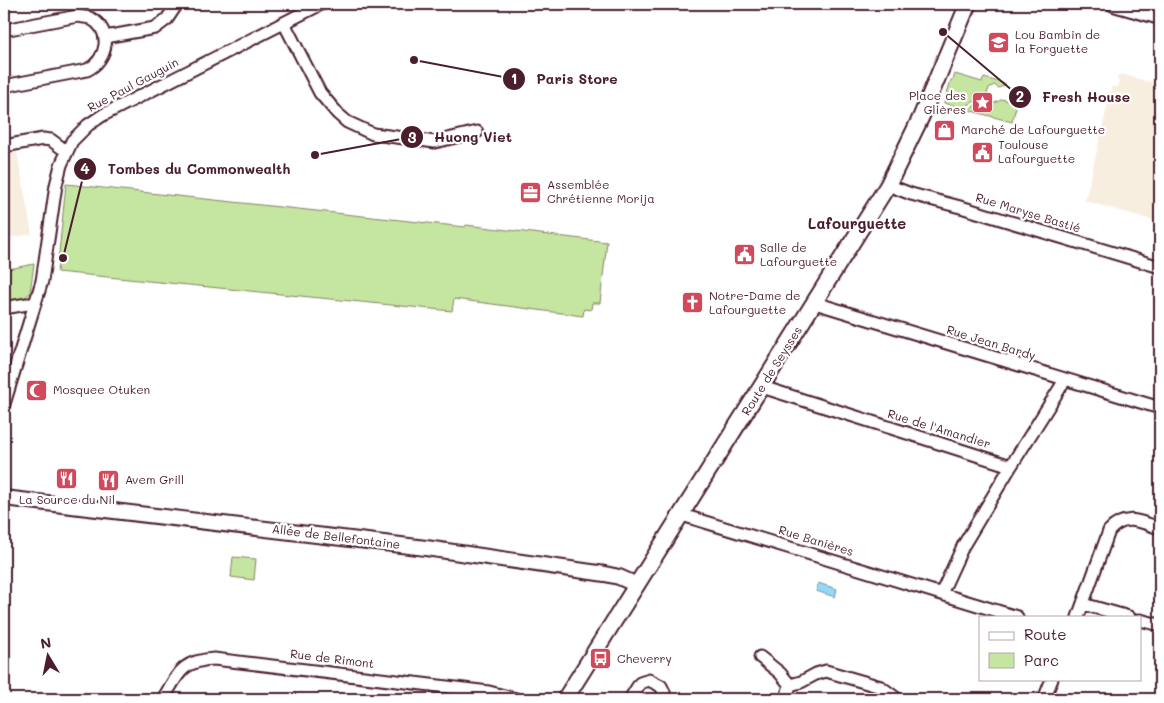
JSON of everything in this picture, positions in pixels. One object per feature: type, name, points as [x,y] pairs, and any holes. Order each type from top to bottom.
[{"type":"main road","name":"Route de Seysses","points":[[565,699],[815,304],[888,185],[921,117],[968,4]]},
{"type":"street","points":[[105,37],[155,28],[167,19],[177,4]]},
{"type":"street","name":"Rue Paul Gauguin","points":[[4,404],[42,281],[56,184],[66,151],[80,132],[103,115],[322,4]]},
{"type":"street","points":[[1114,4],[1160,18]]},
{"type":"street","points":[[4,30],[78,16],[89,18],[98,25],[105,37],[102,58],[96,66],[88,70],[4,86]]},
{"type":"street","points":[[284,23],[320,93],[347,122],[373,134],[435,142],[477,132]]},
{"type":"street","points":[[4,146],[44,139],[51,140],[66,151]]},
{"type":"street","name":"Rue Maryse Bastié","points":[[888,185],[911,194],[1160,267]]},
{"type":"street","points":[[4,308],[35,304]]},
{"type":"street","name":"Rue Jean Bardy","points":[[815,304],[1160,407]]},
{"type":"street","points":[[941,594],[962,546],[1065,380]]},
{"type":"street","name":"Rue de l'Amandier","points":[[762,387],[1011,466]]},
{"type":"street","name":"Allée de Bellefontaine","points":[[4,498],[451,551],[605,574],[620,577],[637,585]]},
{"type":"street","name":"Allée de Bellefontaine","points":[[4,505],[32,502]]},
{"type":"street","name":"Rue Banières","points":[[682,515],[1014,616]]},
{"type":"street","points":[[1078,616],[1109,531],[1123,520],[1133,520],[1160,528]]},
{"type":"street","points":[[1083,604],[1125,616]]},
{"type":"street","points":[[1142,620],[1160,625]]},
{"type":"street","points":[[760,657],[780,673],[790,685]]},
{"type":"street","name":"Rue de Rimont","points":[[163,699],[179,672],[190,663],[214,659],[489,692],[516,699]]},
{"type":"street","points":[[790,685],[802,682],[826,671],[880,687],[897,699]]},
{"type":"street","points":[[630,699],[640,683],[649,680],[661,686],[664,692],[661,699]]},
{"type":"street","points":[[1044,699],[1052,680]]},
{"type":"street","points":[[786,699],[790,685]]},
{"type":"shaded area","points":[[1121,74],[1160,85],[1160,222],[1085,201],[1112,86],[1118,88],[1119,82],[1116,77]]},
{"type":"shaded area","points":[[17,152],[32,234],[4,239],[4,155]]},
{"type":"green space","points":[[955,74],[982,82],[984,78],[1006,84],[999,88],[994,85],[989,88],[987,94],[963,108],[944,103],[951,80],[953,80]]},
{"type":"green space","points":[[1013,98],[1018,100],[1012,122],[968,110],[986,99],[995,103],[1003,99],[1008,101]]},
{"type":"green space","points":[[66,184],[465,227],[466,225],[607,242],[600,303],[592,303],[591,310],[584,309],[583,316],[454,299],[452,311],[57,272]]},
{"type":"green space","points":[[34,264],[30,293],[23,299],[4,303],[4,270]]},
{"type":"green space","points":[[233,557],[256,559],[254,580],[231,577]]},
{"type":"water","points":[[818,583],[837,589],[835,597],[816,591]]},
{"type":"place","name":"Fresh House","points":[[943,32]]},
{"type":"place","name":"Lou Bambin de la Forguette","points":[[999,42]]},
{"type":"place","name":"Paris Store","points":[[414,60]]},
{"type":"place","name":"Place des Glières","points":[[982,103]]},
{"type":"place","name":"Marché de Lafourguette","points":[[945,130]]},
{"type":"place","name":"Toulouse Lafourguette","points":[[982,152]]},
{"type":"place","name":"Huong Viet","points":[[315,155]]},
{"type":"place","name":"Assemblée Chrétienne Morija","points":[[531,192]]},
{"type":"place","name":"Salle de Lafourguette","points":[[744,255]]},
{"type":"place","name":"Tombes du Commonwealth","points":[[63,258]]},
{"type":"place","name":"Notre-Dame de Lafourguette","points":[[693,303]]},
{"type":"place","name":"Mosquee Otuken","points":[[37,390]]},
{"type":"place","name":"La Source du Nil","points":[[67,479]]},
{"type":"place","name":"Avem Grill","points":[[109,480]]},
{"type":"place","name":"Cheverry","points":[[601,659]]},
{"type":"district","name":"Lafourguette","points":[[857,224]]}]
